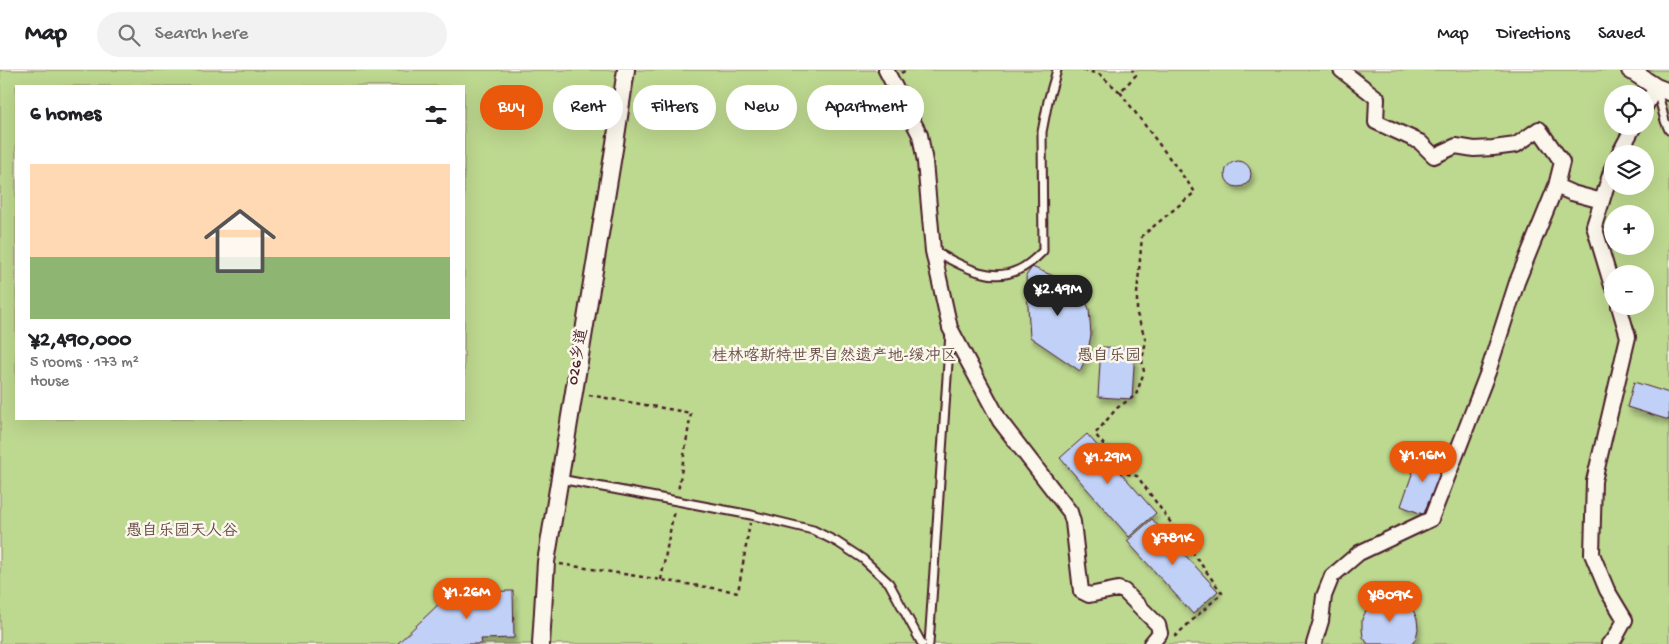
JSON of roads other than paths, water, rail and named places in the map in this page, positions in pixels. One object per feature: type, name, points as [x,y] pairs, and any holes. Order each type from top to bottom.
[{"type":"street","name":"026乡道","points":[[541,644],[546,562],[626,70]]},
{"type":"street","points":[[886,70],[920,135],[925,162],[933,250],[950,328],[1000,421],[1073,518],[1081,591],[1091,595],[1118,590],[1126,592],[1158,625],[1160,633],[1152,644]]},
{"type":"street","points":[[1314,644],[1321,621],[1324,596],[1332,576],[1359,553],[1431,519],[1488,372],[1517,282],[1556,186],[1562,162],[1539,129],[1516,145],[1493,148],[1456,146],[1434,156],[1420,142],[1376,122],[1377,98],[1341,70]]},
{"type":"street","points":[[1630,70],[1663,89],[1654,98]]},
{"type":"street","points":[[1556,186],[1572,193],[1602,201]]},
{"type":"street","points":[[1604,194],[1594,226],[1606,265]]},
{"type":"street","points":[[1610,644],[1625,620],[1607,590],[1592,554],[1594,481],[1628,337],[1622,315]]},
{"type":"lane","points":[[933,250],[972,270],[990,275],[1002,275],[1019,270],[1043,251],[1042,132],[1057,70]]},
{"type":"lane","points":[[1663,89],[1665,121],[1669,130]]},
{"type":"lane","points":[[930,644],[950,328]]},
{"type":"lane","points":[[560,479],[751,515],[813,530],[837,542],[863,560],[889,583],[922,644]]},
{"type":"park label","name":"桂林喀斯特世界自然遗产地-缓冲区","points":[[834,357]]},
{"type":"park label","name":"愚自乐园","points":[[1109,357]]},
{"type":"park label","name":"愚自乐园天人谷","points":[[182,532]]}]
